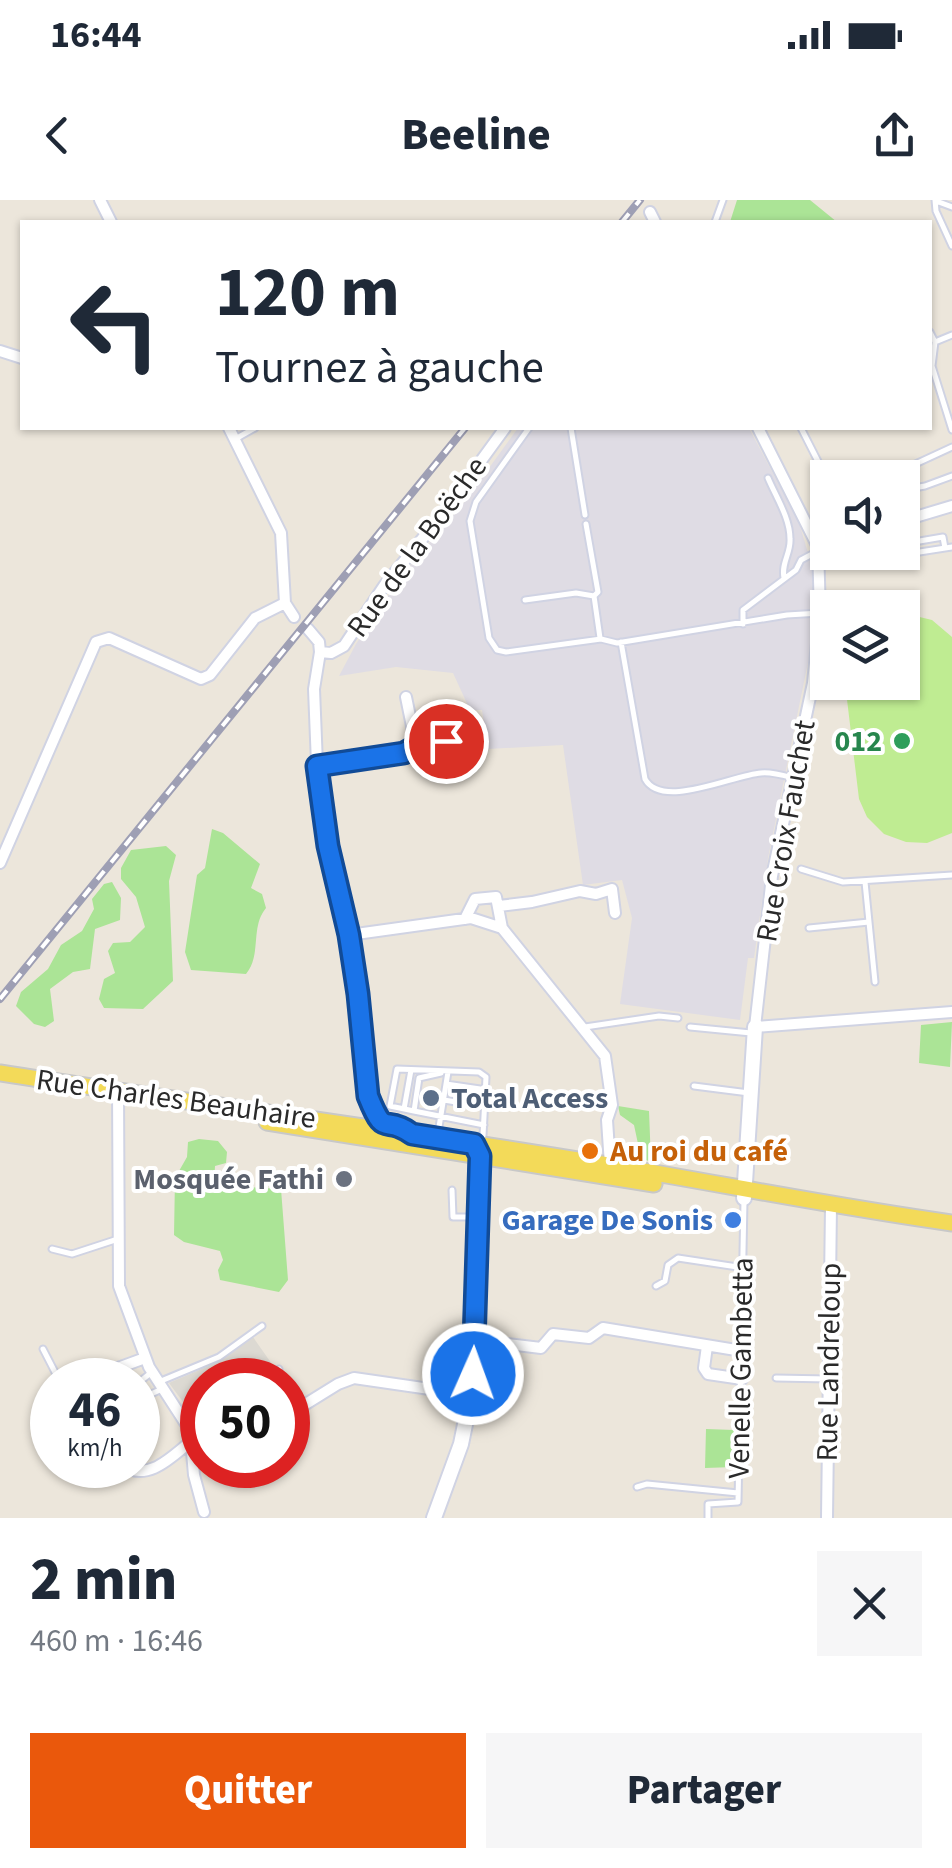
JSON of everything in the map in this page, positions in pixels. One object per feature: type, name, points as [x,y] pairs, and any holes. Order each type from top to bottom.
[{"type":"main road","name":"Rue Croix Fauchet","points":[[741,1188],[752,1094],[754,1030]]},
{"type":"main road","name":"Rue Charles Beauhaire","points":[[0,1073],[368,1127],[423,1148],[441,1145]]},
{"type":"main road","points":[[114,1091],[305,1130],[368,1127],[412,1134],[441,1145],[610,1165],[952,1224]]},
{"type":"main road","points":[[483,1149],[590,1167],[610,1165]]},
{"type":"main road","points":[[483,1149],[741,1188]]},
{"type":"main road","points":[[434,1518],[460,1444],[471,1394],[483,1149]]},
{"type":"street","points":[[229,430],[281,533],[285,602],[294,617]]},
{"type":"street","name":"Rue de la Boëche","points":[[320,652],[331,654],[344,646],[384,586],[503,430]]},
{"type":"street","name":"Rue Croix Fauchet","points":[[759,430],[810,529]]},
{"type":"street","points":[[920,516],[952,506]]},
{"type":"street","points":[[0,864],[96,642],[109,638],[201,679],[210,676],[255,618],[285,602]]},
{"type":"street","points":[[308,630],[319,642],[314,689],[317,766],[328,846],[349,935],[368,1096],[368,1127]]},
{"type":"street","points":[[406,696],[416,746]]},
{"type":"street","name":"Rue Croix Fauchet","points":[[754,1030],[772,876],[810,697]]},
{"type":"street","points":[[317,766],[404,753],[416,746],[446,741],[459,743],[462,750]]},
{"type":"street","points":[[499,906],[580,891],[596,894],[612,890],[615,913]]},
{"type":"street","points":[[465,919],[474,900],[496,897],[502,928],[604,1056],[612,1104],[607,1120],[610,1165]]},
{"type":"street","points":[[349,935],[472,918],[502,928]]},
{"type":"street","points":[[754,1030],[952,1012]]},
{"type":"street","points":[[114,1091],[119,1286],[146,1358]]},
{"type":"street","name":"Rue Landreloup","points":[[827,1518],[831,1206]]},
{"type":"street","points":[[474,1340],[541,1348],[553,1334],[589,1338],[603,1328],[742,1351]]},
{"type":"street","points":[[706,1346],[704,1368],[708,1374],[742,1379]]},
{"type":"street","points":[[310,1401],[354,1378],[471,1394]]},
{"type":"street","points":[[160,1386],[180,1416]]},
{"type":"street","points":[[198,1488],[204,1512]]},
{"type":"lane","points":[[934,200],[952,207]]},
{"type":"lane","points":[[934,200],[952,246]]},
{"type":"lane","points":[[935,342],[952,335]]},
{"type":"lane","points":[[932,336],[932,360]]},
{"type":"lane","points":[[932,369],[952,430]]},
{"type":"lane","points":[[234,439],[251,430]]},
{"type":"lane","points":[[528,430],[476,502],[470,521],[488,638],[497,650],[600,639],[621,642],[810,614]]},
{"type":"lane","points":[[572,430],[584,515]]},
{"type":"lane","points":[[802,430],[817,460]]},
{"type":"lane","points":[[920,462],[952,447]]},
{"type":"lane","points":[[920,487],[952,476]]},
{"type":"lane","points":[[768,478],[790,537],[782,568],[784,578]]},
{"type":"lane","points":[[586,524],[598,592],[594,596]]},
{"type":"lane","points":[[920,541],[943,537],[948,548],[920,551]]},
{"type":"lane","points":[[742,624],[743,610],[796,570],[810,554]]},
{"type":"lane","points":[[525,600],[576,592],[594,596]]},
{"type":"lane","points":[[594,596],[600,639]]},
{"type":"lane","points":[[621,642],[649,786],[667,792],[681,791],[760,772],[793,778]]},
{"type":"lane","points":[[801,869],[843,882],[952,875]]},
{"type":"lane","points":[[865,882],[874,982]]},
{"type":"lane","points":[[809,928],[869,922]]},
{"type":"lane","points":[[582,1028],[659,1016],[678,1018]]},
{"type":"lane","points":[[690,1027],[754,1030]]},
{"type":"lane","points":[[396,1070],[479,1072],[486,1078],[483,1149],[441,1116],[390,1106],[396,1070]]},
{"type":"lane","points":[[404,1109],[411,1070]]},
{"type":"lane","points":[[441,1145],[448,1072]]},
{"type":"lane","points":[[414,1111],[420,1078],[448,1072]]},
{"type":"lane","points":[[446,1084],[488,1090]]},
{"type":"lane","points":[[694,1086],[752,1094]]},
{"type":"lane","points":[[444,1100],[486,1107]]},
{"type":"lane","name":"Venelle Gambetta","points":[[708,1518],[708,1504],[738,1502],[744,1268],[741,1188]]},
{"type":"lane","points":[[452,1190],[453,1218],[477,1216]]},
{"type":"lane","points":[[52,1249],[72,1254],[118,1239]]},
{"type":"lane","points":[[656,1286],[665,1281],[668,1265],[678,1258],[744,1268]]},
{"type":"lane","points":[[160,1380],[219,1357],[262,1326]]},
{"type":"lane","points":[[44,1349],[48,1358]]},
{"type":"lane","points":[[776,1378],[828,1379]]},
{"type":"lane","points":[[636,1486],[738,1493]]},
{"type":"shaded area","points":[[517,430],[750,430],[799,523],[810,559],[813,590],[810,590],[810,652],[768,858],[754,958],[748,958],[740,1020],[620,1004],[632,918],[622,880],[583,885],[563,745],[488,749],[482,710],[470,710],[453,673],[396,667],[339,676],[399,579],[465,501]]},
{"type":"shaded area","points":[[253,1337],[268,1358],[223,1358]]},
{"type":"shaded area","points":[[180,1378],[180,1398],[169,1383]]},
{"type":"green space","points":[[737,200],[810,200],[835,220],[731,220]]},
{"type":"green space","name":"012","points":[[920,617],[932,620],[952,637],[952,833],[927,843],[906,842],[884,834],[867,817],[859,799],[847,700],[920,700]]},
{"type":"green space","points":[[212,829],[223,833],[260,864],[251,888],[262,894],[266,908],[258,924],[254,958],[246,974],[191,970],[185,952],[197,875],[205,868]]},
{"type":"green space","points":[[166,846],[176,855],[169,881],[173,981],[143,1009],[104,1008],[99,999],[104,979],[115,973],[108,951],[113,943],[130,942],[145,927],[136,897],[121,879],[121,868],[131,850]]},
{"type":"green space","points":[[112,882],[121,898],[120,920],[95,929],[90,969],[73,972],[50,989],[54,1021],[45,1027],[34,1024],[16,1006],[21,992],[48,969],[61,945],[82,931],[94,909],[92,899],[104,884]]},
{"type":"green space","points":[[952,1022],[950,1067],[919,1063],[921,1025]]},
{"type":"green space","points":[[618,1106],[649,1111],[651,1162],[641,1158],[634,1125],[620,1115]]},
{"type":"green space","points":[[218,1141],[227,1152],[226,1163],[215,1166],[214,1185],[281,1189],[288,1280],[279,1292],[220,1280],[220,1251],[184,1242],[174,1235],[175,1178],[187,1157],[188,1142]]},
{"type":"green space","points":[[706,1429],[734,1430],[734,1467],[705,1468]]},
{"type":"railway","points":[[624,220],[640,200]]},
{"type":"railway","points":[[0,999],[463,430]]},
{"type":"place","name":"012","points":[[902,741]]},
{"type":"place","name":"Total Access","points":[[431,1098]]},
{"type":"place","name":"Au roi du café","points":[[590,1151]]},
{"type":"place","name":"Mosquée Fathi","points":[[344,1179]]},
{"type":"place","name":"Garage De Sonis","points":[[733,1220]]},
{"type":"route","points":[[446,741],[416,746],[404,753],[317,766],[328,846],[349,935],[368,1096],[374,1117],[384,1125],[412,1134],[474,1144],[480,1156],[473,1374]]}]
